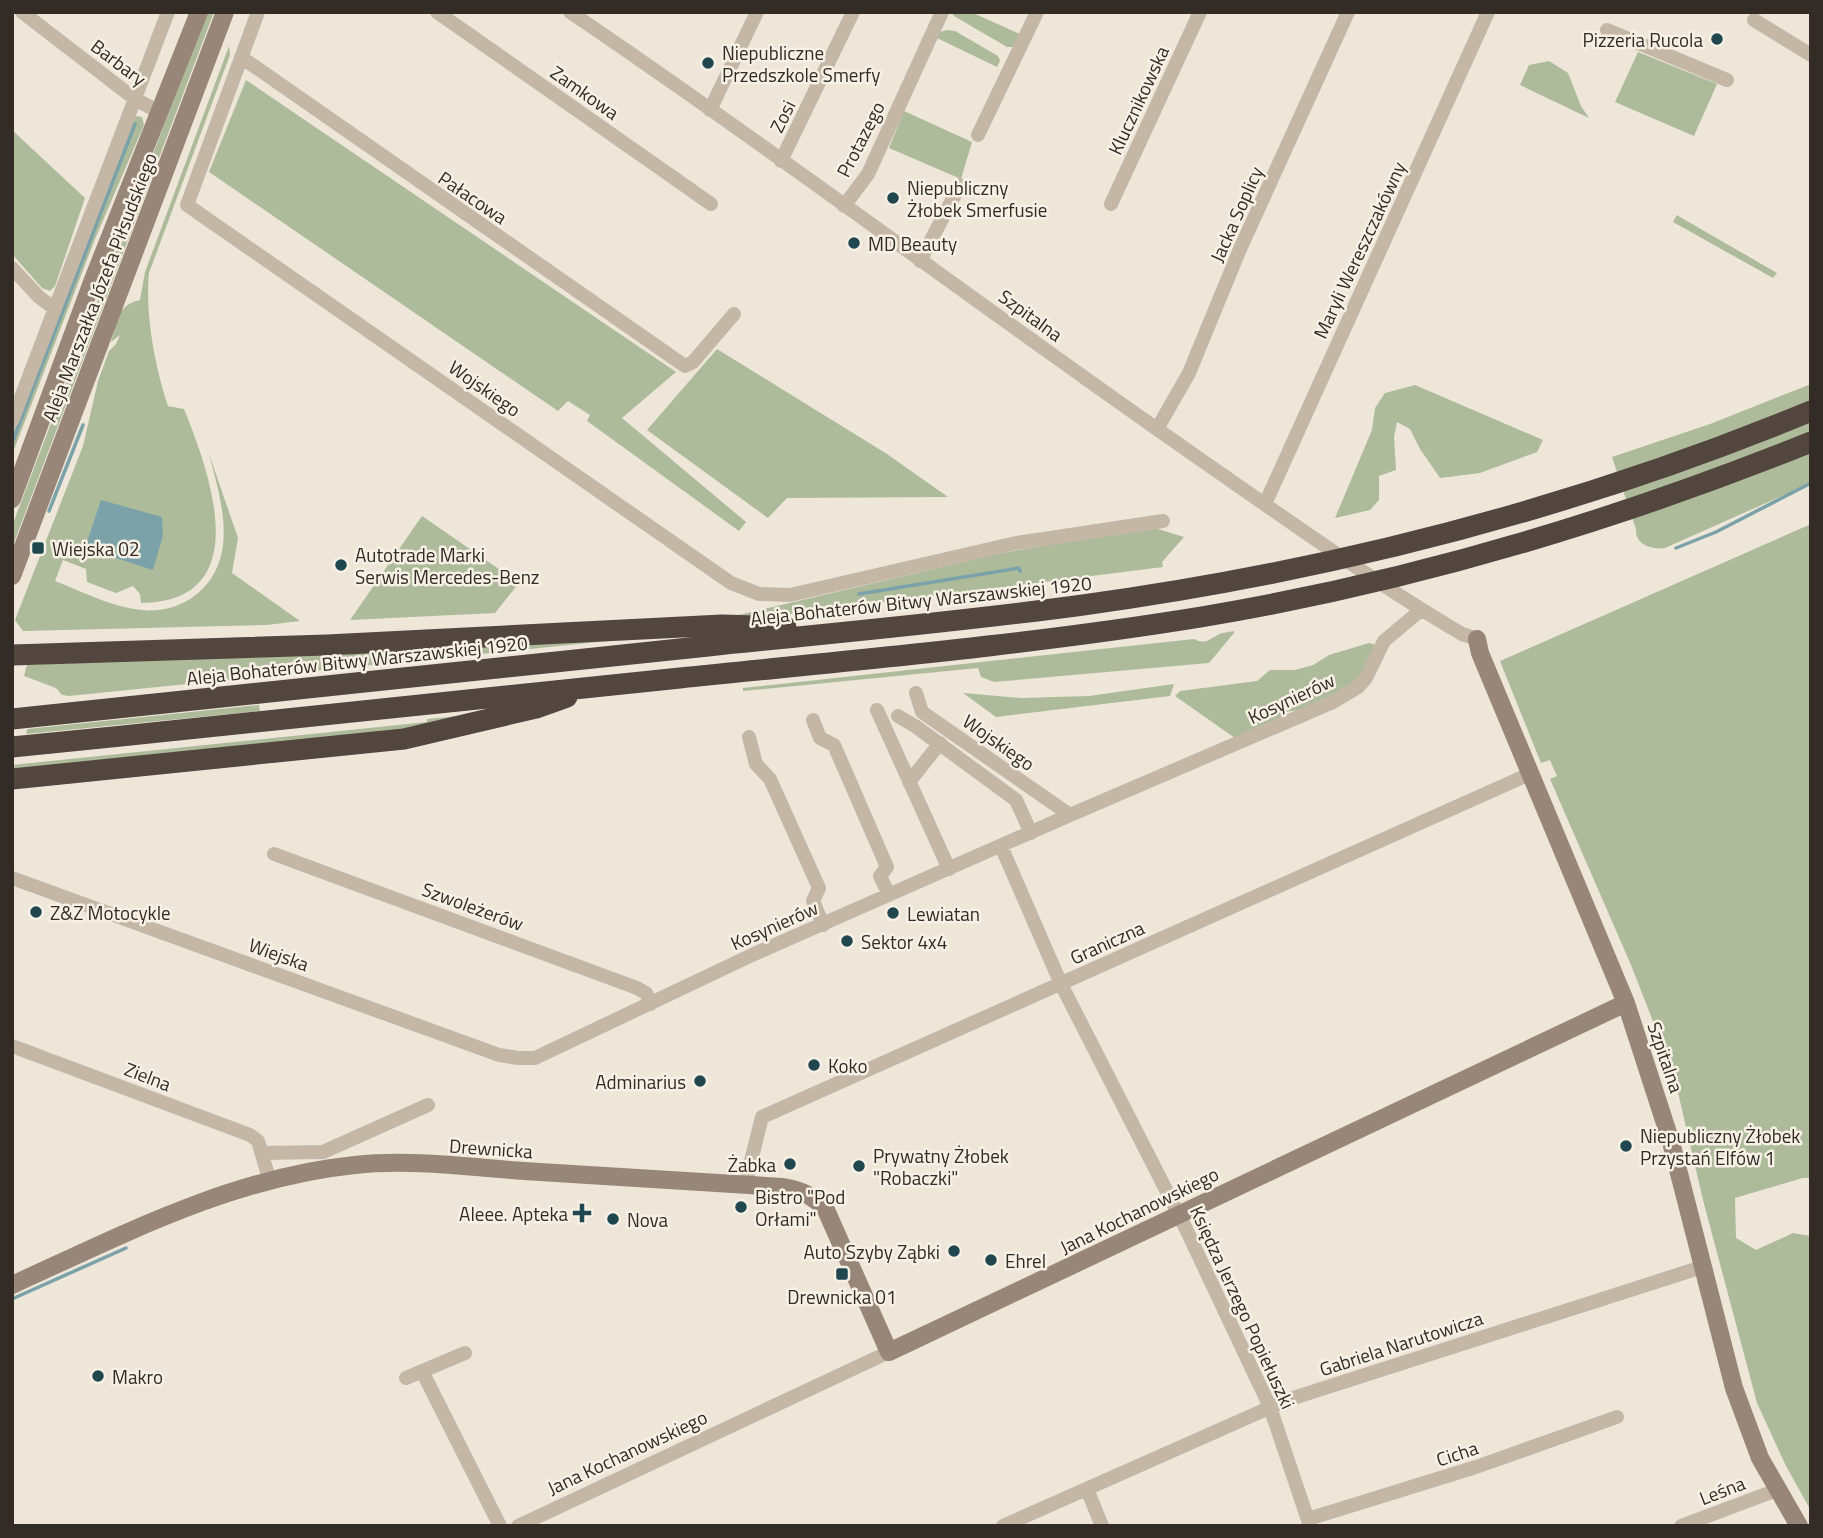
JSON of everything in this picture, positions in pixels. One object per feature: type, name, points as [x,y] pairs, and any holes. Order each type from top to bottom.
[{"type":"highway","name":"Aleja Bohaterów Bitwy Warszawskiej 1920","points":[[22,718],[876,629],[1084,605],[1223,582],[1429,536],[1567,498],[1811,411]]},
{"type":"highway","points":[[16,747],[1087,633],[1258,606],[1459,561],[1532,541],[1629,509],[1811,442]]},
{"type":"highway","points":[[12,655],[327,645],[723,625],[876,629]]},
{"type":"highway","points":[[12,779],[404,738],[536,708],[595,687]]},
{"type":"street","name":"Barbary","points":[[22,12],[135,99],[161,113]]},
{"type":"street","name":"Aleja Marszałka Józefa Piłsudskiego","points":[[12,421],[168,12]]},
{"type":"street","name":"Aleja Marszałka Józefa Piłsudskiego","points":[[12,499],[92,282],[199,12]]},
{"type":"street","name":"Aleja Marszałka Józefa Piłsudskiego","points":[[12,576],[225,12]]},
{"type":"street","points":[[241,58],[258,12]]},
{"type":"street","name":"Zamkowa","points":[[437,12],[711,204]]},
{"type":"street","points":[[710,110],[757,12]]},
{"type":"street","name":"Zosi","points":[[781,161],[853,12]]},
{"type":"street","name":"Protazego","points":[[844,206],[867,174],[943,12]]},
{"type":"street","points":[[978,135],[1037,12]]},
{"type":"street","name":"Klucznikowska","points":[[1111,204],[1200,12]]},
{"type":"street","name":"Jacka Soplicy","points":[[1157,429],[1189,373],[1240,249],[1348,12]]},
{"type":"street","name":"Maryli Wereszczakówny","points":[[1265,504],[1488,12]]},
{"type":"street","name":"Szpitalna","points":[[576,14],[920,261],[1360,571],[1478,644],[1626,1003],[1664,1116],[1734,1388],[1752,1438],[1777,1490],[1799,1526]]},
{"type":"street","points":[[1754,20],[1811,55]]},
{"type":"street","points":[[1608,30],[1727,80]]},
{"type":"street","name":"Wojskiego","points":[[241,58],[187,205],[717,575],[749,591],[765,595],[796,594],[1016,543],[1163,521]]},
{"type":"street","name":"Pałacowa","points":[[241,58],[685,366],[693,362],[734,314]]},
{"type":"street","points":[[920,261],[960,186]]},
{"type":"street","points":[[12,268],[39,297],[55,309]]},
{"type":"street","name":"Kosynierów","points":[[535,1058],[691,983],[1346,695],[1366,678],[1384,641],[1421,610]]},
{"type":"street","name":"Wojskiego","points":[[916,693],[922,712],[1070,815]]},
{"type":"street","points":[[877,710],[949,869]]},
{"type":"street","points":[[898,716],[940,743],[1016,800],[1031,833]]},
{"type":"street","points":[[813,720],[820,738],[834,745],[871,830],[887,867],[880,876],[889,895]]},
{"type":"street","points":[[749,737],[756,764],[770,779],[819,888],[813,901],[823,925]]},
{"type":"street","points":[[909,782],[940,743]]},
{"type":"street","name":"Graniczna","points":[[744,1185],[762,1117],[1532,773]]},
{"type":"street","name":"Księdza Jerzego Popiełuszki","points":[[1001,846],[1061,984],[1178,1213],[1270,1407],[1309,1523]]},
{"type":"street","name":"Szwoleżerów","points":[[274,854],[637,988],[646,993],[651,1004]]},
{"type":"street","name":"Wiejska","points":[[12,878],[499,1055],[535,1058]]},
{"type":"street","name":"Jana Kochanowskiego","points":[[518,1526],[1626,1003]]},
{"type":"street","name":"Zielna","points":[[12,1046],[250,1135],[258,1141],[262,1153]]},
{"type":"street","points":[[270,1182],[262,1153],[323,1152],[428,1105]]},
{"type":"street","name":"Drewnicka","points":[[12,1285],[184,1208],[235,1190],[329,1169],[373,1164],[449,1166],[744,1185],[801,1190],[826,1210],[889,1352]]},
{"type":"street","name":"Gabriela Narutowicza","points":[[1003,1526],[1270,1407],[1702,1267]]},
{"type":"street","points":[[406,1378],[465,1353]]},
{"type":"street","points":[[422,1371],[500,1526]]},
{"type":"street","name":"Cicha","points":[[1309,1523],[1617,1417]]},
{"type":"street","points":[[1087,1489],[1102,1526]]},
{"type":"street","name":"Leśna","points":[[1681,1526],[1777,1490]]},
{"type":"green space","points":[[207,12],[214,12],[12,548],[12,526]]},
{"type":"green space","points":[[951,12],[971,12],[1022,35],[1013,47],[1007,47]]},
{"type":"green space","points":[[955,31],[998,56],[1000,61],[997,67],[937,38],[940,32]]},
{"type":"green space","points":[[229,46],[230,55],[149,273],[148,289],[152,340],[163,391],[168,406],[184,409],[205,466],[216,530],[212,558],[200,581],[177,597],[141,603],[140,594],[133,586],[116,593],[87,582],[86,569],[63,560],[55,581],[108,602],[141,610],[170,608],[197,594],[210,580],[219,563],[223,546],[222,509],[209,454],[238,538],[232,573],[300,621],[267,625],[23,631],[15,620],[83,446],[98,381],[109,351],[120,335],[111,342],[117,321],[122,310],[132,302],[140,300],[145,272]]},
{"type":"green space","points":[[1638,52],[1717,84],[1694,136],[1615,102]]},
{"type":"green space","points":[[1549,61],[1568,73],[1581,106],[1589,118],[1520,85],[1529,65]]},
{"type":"green space","points":[[246,80],[676,372],[622,418],[746,522],[739,531],[587,421],[590,415],[568,401],[558,411],[209,172]]},
{"type":"green space","points":[[904,111],[972,142],[961,179],[889,148]]},
{"type":"green space","points":[[135,116],[142,117],[144,125],[95,239],[12,455],[12,435]]},
{"type":"green space","points":[[12,130],[85,198],[55,286],[50,291],[42,288],[12,254]]},
{"type":"green space","points":[[1677,215],[1777,273],[1773,278],[1673,222]]},
{"type":"green space","points":[[717,349],[887,454],[948,497],[787,498],[768,518],[647,430]]},
{"type":"green space","points":[[1811,384],[1811,483],[1665,548],[1641,543],[1612,457],[1710,424]]},
{"type":"green space","points":[[1415,385],[1543,440],[1537,452],[1480,473],[1440,478],[1410,429],[1397,422],[1394,437],[1396,470],[1379,476],[1379,500],[1370,510],[1335,518],[1372,430],[1375,408],[1385,393]]},
{"type":"green space","points":[[422,516],[519,583],[495,613],[350,620]]},
{"type":"green space","points":[[1811,524],[1811,1178],[1735,1198],[1736,1238],[1756,1250],[1793,1233],[1811,1236],[1811,1511],[1785,1464],[1757,1403],[1703,1200],[1677,1088],[1656,1029],[1550,779],[1557,776],[1550,760],[1541,763],[1500,661]]},
{"type":"green space","points":[[1158,529],[1184,537],[1162,562],[1163,567],[791,614],[730,617],[997,554],[1132,530]]},
{"type":"green space","points":[[1234,631],[1209,663],[994,682],[981,677],[978,668],[743,691],[743,688],[1194,639],[1203,642]]},
{"type":"green space","points":[[637,638],[69,696],[24,676],[27,665]]},
{"type":"green space","points":[[1369,643],[1377,645],[1357,681],[1343,692],[1300,710],[1285,712],[1281,717],[1235,738],[1175,696],[1180,691],[1257,681],[1270,670],[1295,670],[1313,665],[1329,655]]},
{"type":"green space","points":[[1174,684],[1170,696],[996,717],[963,693],[1021,698],[1089,696]]},
{"type":"green space","points":[[259,705],[260,711],[26,734],[27,729]]},
{"type":"green space","points":[[470,715],[388,732],[12,771],[12,765],[427,722],[427,719]]},
{"type":"water","points":[[101,500],[162,517],[163,535],[153,570],[85,548]]},
{"type":"waterway","points":[[12,443],[135,124]]},
{"type":"waterway","points":[[49,511],[83,425]]},
{"type":"waterway","points":[[1676,548],[1716,532],[1811,483]]},
{"type":"waterway","points":[[859,594],[1019,568],[1020,571]]},
{"type":"waterway","points":[[12,1299],[126,1248]]},
{"type":"place","name":"Pizzeria Rucola","points":[[1717,39]]},
{"type":"place","name":"Niepubliczne Przedszkole Smerfy","points":[[708,63]]},
{"type":"place","name":"Niepubliczny Żłobek Smerfusie","points":[[893,198]]},
{"type":"place","name":"MD Beauty","points":[[854,243]]},
{"type":"place","name":"Wiejska 02","points":[[38,548]]},
{"type":"place","name":"Autotrade Marki Serwis Mercedes-Benz","points":[[341,565]]},
{"type":"place","name":"Z&Z Motocykle","points":[[36,912]]},
{"type":"place","name":"Lewiatan","points":[[893,913]]},
{"type":"place","name":"Sektor 4x4","points":[[847,941]]},
{"type":"place","name":"Koko","points":[[814,1065]]},
{"type":"place","name":"Adminarius","points":[[700,1081]]},
{"type":"place","name":"Niepubliczny Żłobek Przystań Elfów 1","points":[[1626,1146]]},
{"type":"place","name":"Żabka","points":[[790,1164]]},
{"type":"place","name":"Prywatny Żłobek \"Robaczki\"","points":[[859,1166]]},
{"type":"place","name":"Bistro \"Pod Orłami\"","points":[[741,1207]]},
{"type":"place","name":"Aleee. Apteka","points":[[582,1213]]},
{"type":"place","name":"Nova","points":[[613,1219]]},
{"type":"place","name":"Auto Szyby Ząbki","points":[[954,1251]]},
{"type":"place","name":"Ehrel","points":[[991,1260]]},
{"type":"place","name":"Drewnicka 01","points":[[842,1274]]},
{"type":"place","name":"Makro","points":[[98,1376]]}]
